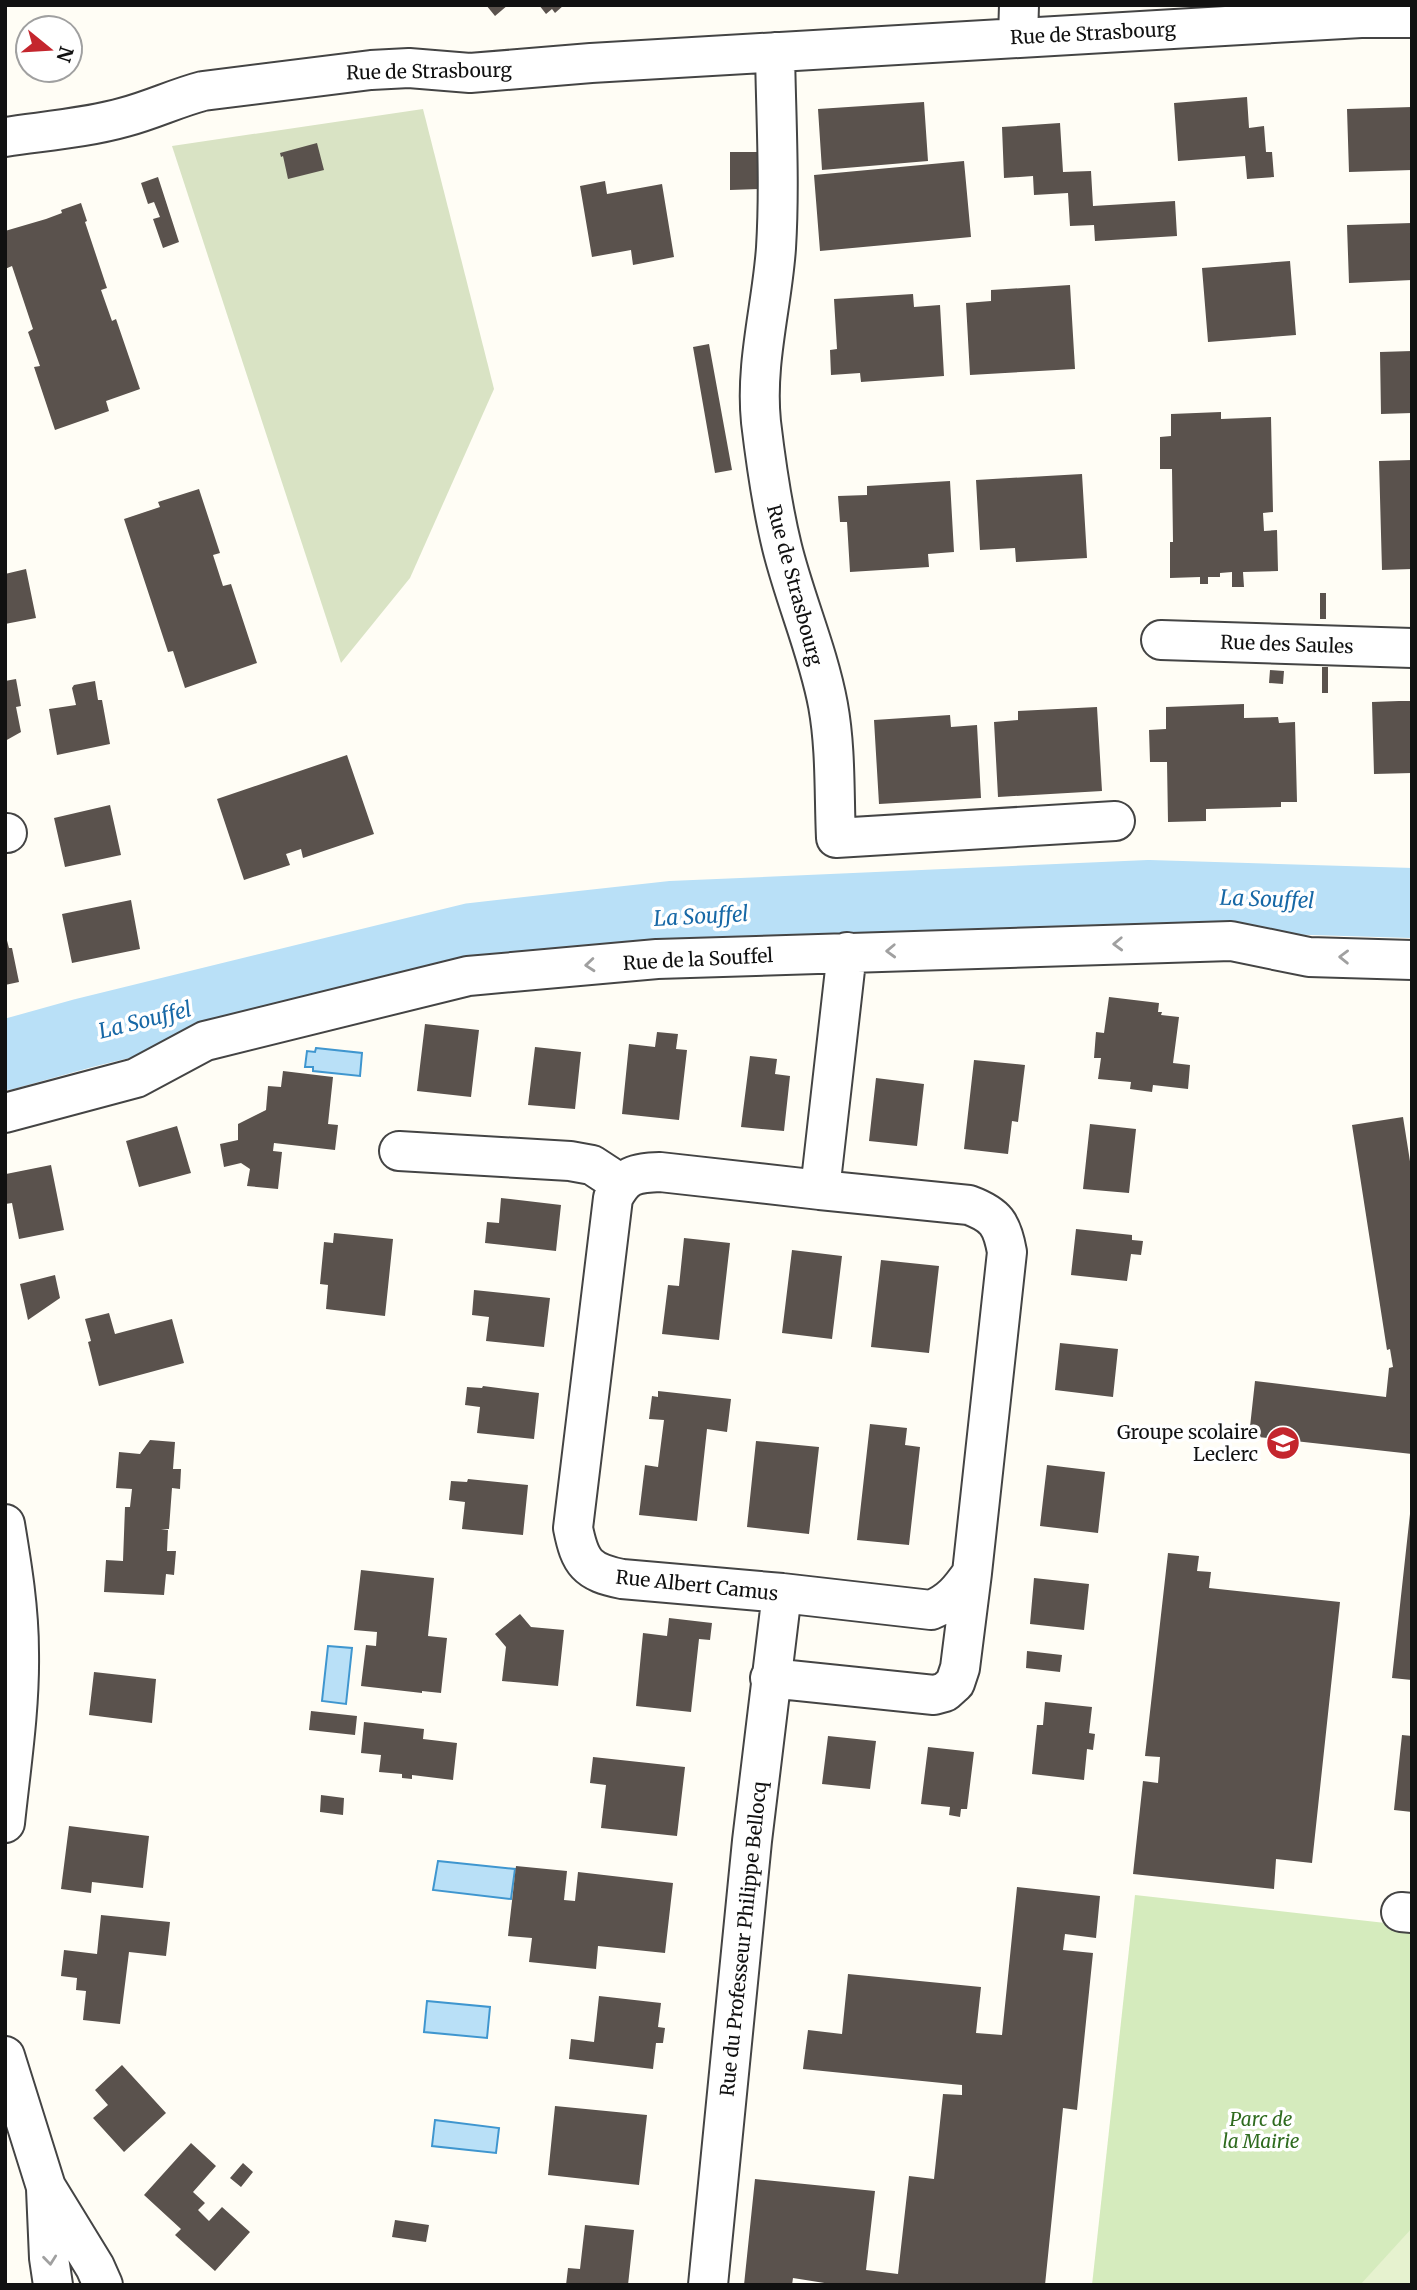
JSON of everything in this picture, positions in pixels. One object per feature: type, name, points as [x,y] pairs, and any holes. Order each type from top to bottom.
[{"type":"street","name":"Rue de Strasbourg","points":[[5,137],[104,122],[203,91],[340,72],[409,68],[470,72],[775,52],[1019,21],[1407,13]]},
{"type":"street","name":"Rue de Strasbourg","points":[[775,52],[778,199],[771,292],[759,371],[761,418],[769,486],[782,548],[828,705],[833,747],[836,838],[1115,821]]},
{"type":"street","name":"Rue des Saules","points":[[1161,639],[1412,648]]},
{"type":"street","name":"Rue de la Souffel","points":[[5,1112],[136,1078],[205,1041],[468,976],[657,959],[1231,941],[1309,957],[1412,960]]},
{"type":"street","points":[[820,1190],[847,952]]},
{"type":"street","points":[[399,1151],[570,1161],[592,1166],[621,1184],[629,1177],[643,1172],[660,1172],[969,1205],[985,1211],[996,1220],[1004,1234],[1007,1252],[972,1573],[960,1668],[955,1683],[945,1692],[934,1695],[771,1678]]},
{"type":"street","name":"Rue Albert Camus","points":[[621,1184],[613,1198],[610,1214],[573,1528],[580,1558],[603,1575],[622,1579],[931,1610],[945,1604],[959,1592],[972,1573]]},
{"type":"street","points":[[5,1524],[13,1572],[19,1651],[18,1693],[5,1823]]},
{"type":"street","name":"Rue du Professeur Philippe Bellocq","points":[[708,2285],[782,1593]]},
{"type":"street","points":[[5,2056],[46,2187],[95,2267],[103,2285]]},
{"type":"street","points":[[46,2187],[53,2285]]},
{"type":"green space","points":[[423,109],[494,389],[410,578],[341,663],[172,146]]},
{"type":"green space","name":"Parc de la Mairie","points":[[1135,1895],[1412,1926],[1412,2285],[1092,2285]]},
{"type":"green space","points":[[1412,2228],[1412,2285],[1360,2285]]},
{"type":"water","points":[[316,1048],[362,1053],[360,1076],[313,1071],[313,1067],[305,1067],[307,1051],[315,1052]]},
{"type":"water","points":[[328,1646],[352,1648],[346,1704],[322,1701]]},
{"type":"water","points":[[438,1861],[515,1869],[511,1899],[433,1890]]},
{"type":"water","points":[[427,2001],[490,2007],[487,2038],[424,2032]]},
{"type":"water","points":[[435,2120],[499,2128],[496,2153],[432,2146]]},
{"type":"building","points":[[486,5],[508,5],[495,16]]},
{"type":"building","points":[[539,5],[564,5],[555,13],[552,9],[546,14]]},
{"type":"building","points":[[1247,97],[1249,128],[1264,126],[1266,152],[1272,152],[1274,177],[1247,179],[1245,156],[1178,161],[1174,103]]},
{"type":"building","points":[[924,102],[928,161],[822,170],[818,109]]},
{"type":"building","points":[[1412,107],[1412,170],[1349,172],[1347,109]]},
{"type":"building","points":[[1060,123],[1063,172],[1091,171],[1093,206],[1175,201],[1177,236],[1095,241],[1094,225],[1070,226],[1068,193],[1034,195],[1033,176],[1004,178],[1002,127]]},
{"type":"building","points":[[317,143],[324,170],[288,179],[280,153]]},
{"type":"building","points":[[730,152],[759,152],[759,189],[730,190]]},
{"type":"building","points":[[964,161],[971,237],[820,251],[814,175]]},
{"type":"building","points":[[158,177],[179,242],[163,248],[153,219],[160,217],[154,202],[148,204],[141,183]]},
{"type":"building","points":[[605,181],[607,194],[662,184],[674,257],[633,265],[631,250],[592,257],[580,186]]},
{"type":"building","points":[[81,203],[107,288],[101,290],[112,321],[116,319],[140,389],[106,401],[109,411],[55,430],[34,367],[40,366],[28,332],[33,329],[12,266],[5,269],[5,231],[46,219]]},
{"type":"building","points":[[1412,223],[1412,280],[1349,283],[1347,225]]},
{"type":"building","points":[[1290,261],[1296,335],[1208,342],[1202,268]]},
{"type":"building","points":[[1070,285],[1075,369],[970,375],[966,303],[991,301],[991,290]]},
{"type":"building","points":[[913,294],[914,307],[940,305],[944,376],[861,382],[860,373],[831,375],[830,350],[837,349],[834,299]]},
{"type":"building","points":[[709,344],[732,470],[715,473],[693,347]]},
{"type":"building","points":[[1412,351],[1412,413],[1381,414],[1380,352]]},
{"type":"building","points":[[1221,412],[1221,419],[1271,417],[1273,512],[1263,513],[1264,531],[1277,530],[1278,571],[1243,572],[1244,587],[1232,587],[1232,572],[1220,573],[1220,577],[1208,577],[1208,584],[1200,584],[1200,577],[1170,578],[1170,542],[1173,542],[1172,469],[1160,469],[1160,437],[1171,436],[1171,414]]},
{"type":"building","points":[[1412,460],[1412,569],[1382,570],[1379,461]]},
{"type":"building","points":[[1082,474],[1087,558],[1016,562],[1015,548],[980,550],[976,480]]},
{"type":"building","points":[[950,481],[954,552],[928,554],[929,567],[850,572],[847,522],[840,522],[838,496],[867,495],[867,486]]},
{"type":"building","points":[[199,489],[220,553],[213,555],[223,586],[231,584],[257,663],[185,688],[173,651],[168,652],[124,519],[160,507],[158,502]]},
{"type":"building","points":[[26,569],[36,618],[5,624],[5,574]]},
{"type":"building","points":[[1320,593],[1326,593],[1326,619],[1320,619]]},
{"type":"building","points":[[1322,667],[1328,667],[1328,693],[1322,693]]},
{"type":"building","points":[[1270,670],[1284,671],[1283,684],[1269,683]]},
{"type":"building","points":[[16,679],[21,706],[16,707],[21,732],[5,741],[5,681]]},
{"type":"building","points":[[95,681],[98,700],[102,700],[110,744],[57,755],[49,709],[76,705],[72,688],[74,685]]},
{"type":"building","points":[[1412,701],[1412,773],[1374,774],[1372,702]]},
{"type":"building","points":[[1244,704],[1244,718],[1278,717],[1279,723],[1295,722],[1297,802],[1281,802],[1281,807],[1206,809],[1206,821],[1168,822],[1167,762],[1150,762],[1149,730],[1166,729],[1166,707]]},
{"type":"building","points":[[1097,707],[1102,791],[998,797],[994,722],[1018,720],[1018,711]]},
{"type":"building","points":[[950,715],[951,727],[977,725],[981,798],[879,804],[874,720]]},
{"type":"building","points":[[347,755],[374,834],[303,858],[301,849],[286,854],[290,865],[244,880],[217,799]]},
{"type":"building","points":[[110,805],[121,855],[65,867],[54,818]]},
{"type":"building","points":[[131,900],[140,949],[72,963],[62,914]]},
{"type":"building","points":[[5,933],[9,948],[12,948],[19,982],[5,985]]},
{"type":"building","points":[[1109,997],[1159,1003],[1158,1012],[1162,1012],[1161,1015],[1179,1017],[1173,1063],[1190,1065],[1188,1089],[1153,1085],[1152,1092],[1130,1089],[1131,1082],[1098,1079],[1101,1058],[1094,1058],[1096,1032],[1104,1033]]},
{"type":"building","points":[[425,1024],[479,1030],[471,1097],[417,1091]]},
{"type":"building","points":[[657,1032],[678,1034],[676,1049],[687,1050],[679,1120],[622,1114],[629,1044],[655,1047]]},
{"type":"building","points":[[535,1047],[581,1052],[575,1109],[528,1105]]},
{"type":"building","points":[[750,1056],[777,1059],[775,1074],[790,1076],[784,1131],[741,1127]]},
{"type":"building","points":[[974,1060],[1025,1065],[1018,1122],[1012,1121],[1008,1154],[964,1149]]},
{"type":"building","points":[[283,1071],[333,1077],[328,1124],[338,1125],[335,1150],[274,1143],[273,1151],[282,1152],[278,1189],[247,1186],[250,1169],[241,1163],[224,1167],[220,1144],[238,1140],[238,1124],[266,1110],[268,1086],[281,1087]]},
{"type":"building","points":[[876,1078],[924,1084],[917,1146],[869,1141]]},
{"type":"building","points":[[1403,1117],[1412,1174],[1412,1454],[1249,1436],[1255,1381],[1386,1397],[1389,1368],[1393,1367],[1390,1349],[1387,1350],[1352,1125]]},
{"type":"building","points":[[1090,1124],[1136,1129],[1129,1193],[1083,1189]]},
{"type":"building","points":[[177,1126],[191,1173],[139,1187],[126,1141]]},
{"type":"building","points":[[51,1165],[64,1230],[19,1239],[12,1203],[5,1204],[6,1174]]},
{"type":"building","points":[[501,1198],[561,1205],[556,1251],[485,1243],[487,1222],[499,1223]]},
{"type":"building","points":[[1076,1229],[1132,1235],[1132,1240],[1143,1241],[1141,1255],[1131,1254],[1127,1281],[1071,1275]]},
{"type":"building","points":[[334,1233],[393,1239],[385,1316],[326,1309],[328,1285],[320,1284],[324,1242],[333,1243]]},
{"type":"building","points":[[684,1238],[730,1243],[719,1340],[662,1334],[668,1285],[679,1286]]},
{"type":"building","points":[[792,1250],[842,1256],[832,1339],[782,1333]]},
{"type":"building","points":[[881,1260],[939,1266],[929,1353],[871,1347]]},
{"type":"building","points":[[55,1275],[60,1298],[28,1320],[20,1284]]},
{"type":"building","points":[[474,1290],[550,1298],[544,1347],[486,1341],[489,1317],[472,1315]]},
{"type":"building","points":[[109,1313],[115,1334],[172,1319],[184,1363],[99,1386],[85,1319]]},
{"type":"building","points":[[1060,1343],[1118,1349],[1113,1397],[1055,1390]]},
{"type":"building","points":[[483,1386],[539,1393],[534,1439],[477,1433],[480,1407],[465,1405],[467,1387]]},
{"type":"building","points":[[658,1391],[731,1399],[727,1432],[707,1429],[697,1521],[639,1515],[645,1465],[658,1467],[664,1420],[649,1419],[652,1396],[658,1397]]},
{"type":"building","points":[[870,1424],[907,1428],[905,1445],[920,1447],[909,1545],[857,1540]]},
{"type":"building","points":[[150,1440],[175,1442],[173,1469],[181,1469],[180,1489],[172,1488],[169,1529],[161,1529],[168,1530],[167,1551],[176,1551],[174,1575],[166,1574],[164,1595],[104,1592],[106,1560],[123,1561],[125,1507],[130,1507],[132,1489],[116,1488],[119,1452],[140,1454]]},
{"type":"building","points":[[756,1441],[819,1447],[809,1534],[747,1527]]},
{"type":"building","points":[[1047,1465],[1105,1472],[1098,1533],[1040,1526]]},
{"type":"building","points":[[468,1479],[528,1485],[523,1535],[462,1529],[465,1502],[449,1500],[451,1481],[467,1482]]},
{"type":"building","points":[[1410,1514],[1412,1515],[1412,1680],[1392,1678]]},
{"type":"building","points":[[1168,1553],[1199,1556],[1197,1571],[1211,1572],[1209,1588],[1340,1602],[1312,1863],[1276,1859],[1274,1889],[1133,1874],[1143,1781],[1158,1783],[1160,1757],[1145,1756]]},
{"type":"building","points":[[361,1570],[434,1578],[428,1636],[447,1638],[441,1693],[361,1686],[366,1645],[376,1646],[377,1632],[354,1630]]},
{"type":"building","points":[[1034,1578],[1089,1584],[1084,1630],[1030,1624]]},
{"type":"building","points":[[520,1614],[531,1627],[564,1630],[558,1686],[502,1681],[506,1647],[495,1634]]},
{"type":"building","points":[[669,1618],[712,1623],[710,1640],[699,1639],[691,1712],[636,1706],[643,1633],[667,1636]]},
{"type":"building","points":[[1027,1651],[1062,1655],[1060,1672],[1026,1668]]},
{"type":"building","points":[[94,1672],[156,1679],[152,1723],[89,1715]]},
{"type":"building","points":[[1045,1702],[1092,1707],[1089,1733],[1095,1734],[1093,1750],[1087,1749],[1084,1780],[1032,1774],[1037,1725],[1043,1725]]},
{"type":"building","points":[[311,1711],[357,1716],[355,1735],[309,1730]]},
{"type":"building","points":[[364,1722],[424,1729],[423,1739],[457,1743],[453,1780],[412,1775],[412,1779],[402,1778],[402,1774],[379,1772],[381,1755],[361,1753]]},
{"type":"building","points":[[1402,1735],[1412,1736],[1412,1812],[1394,1810]]},
{"type":"building","points":[[828,1736],[876,1741],[870,1789],[822,1784]]},
{"type":"building","points":[[928,1747],[974,1752],[967,1809],[961,1809],[960,1817],[949,1815],[950,1807],[921,1804]]},
{"type":"building","points":[[593,1757],[685,1767],[677,1836],[601,1828],[606,1785],[590,1783]]},
{"type":"building","points":[[321,1795],[344,1798],[343,1815],[320,1812]]},
{"type":"building","points":[[69,1826],[149,1836],[143,1888],[92,1882],[91,1893],[61,1889]]},
{"type":"building","points":[[516,1866],[567,1871],[564,1900],[575,1901],[578,1872],[673,1883],[665,1953],[598,1946],[596,1969],[529,1962],[532,1938],[508,1936]]},
{"type":"building","points":[[1017,1887],[1100,1896],[1096,1938],[1065,1934],[1063,1950],[1093,1953],[1077,2110],[1063,2108],[1045,2285],[837,2285],[793,2278],[792,2285],[744,2285],[755,2179],[875,2191],[866,2270],[898,2274],[909,2176],[934,2179],[943,2094],[962,2095],[962,2085],[803,2069],[808,2030],[842,2034],[848,1974],[981,1987],[976,2033],[1002,2035]]},
{"type":"building","points":[[101,1915],[170,1922],[166,1956],[129,1952],[120,2024],[83,2020],[86,1991],[76,1990],[77,1978],[61,1976],[64,1950],[97,1954]]},
{"type":"building","points":[[599,1996],[661,2003],[658,2027],[665,2028],[663,2043],[656,2043],[653,2069],[569,2059],[571,2039],[594,2042]]},
{"type":"building","points":[[122,2065],[166,2113],[124,2152],[93,2118],[108,2105],[95,2090]]},
{"type":"building","points":[[555,2106],[647,2115],[639,2185],[548,2175]]},
{"type":"building","points":[[191,2143],[216,2166],[193,2192],[205,2203],[198,2210],[209,2221],[222,2207],[250,2232],[215,2271],[175,2235],[181,2229],[144,2195]]},
{"type":"building","points":[[243,2163],[253,2172],[241,2187],[230,2178]]},
{"type":"building","points":[[395,2220],[429,2225],[426,2242],[392,2237]]},
{"type":"building","points":[[585,2225],[634,2230],[628,2285],[566,2285],[568,2268],[580,2269]]},
{"type":"waterway","name":"La Souffel","points":[[5,1055],[84,1033],[472,938],[671,916],[1149,895],[1412,903]]},
{"type":"place","name":"Groupe scolaire Leclerc","points":[[1283,1443]]}]
